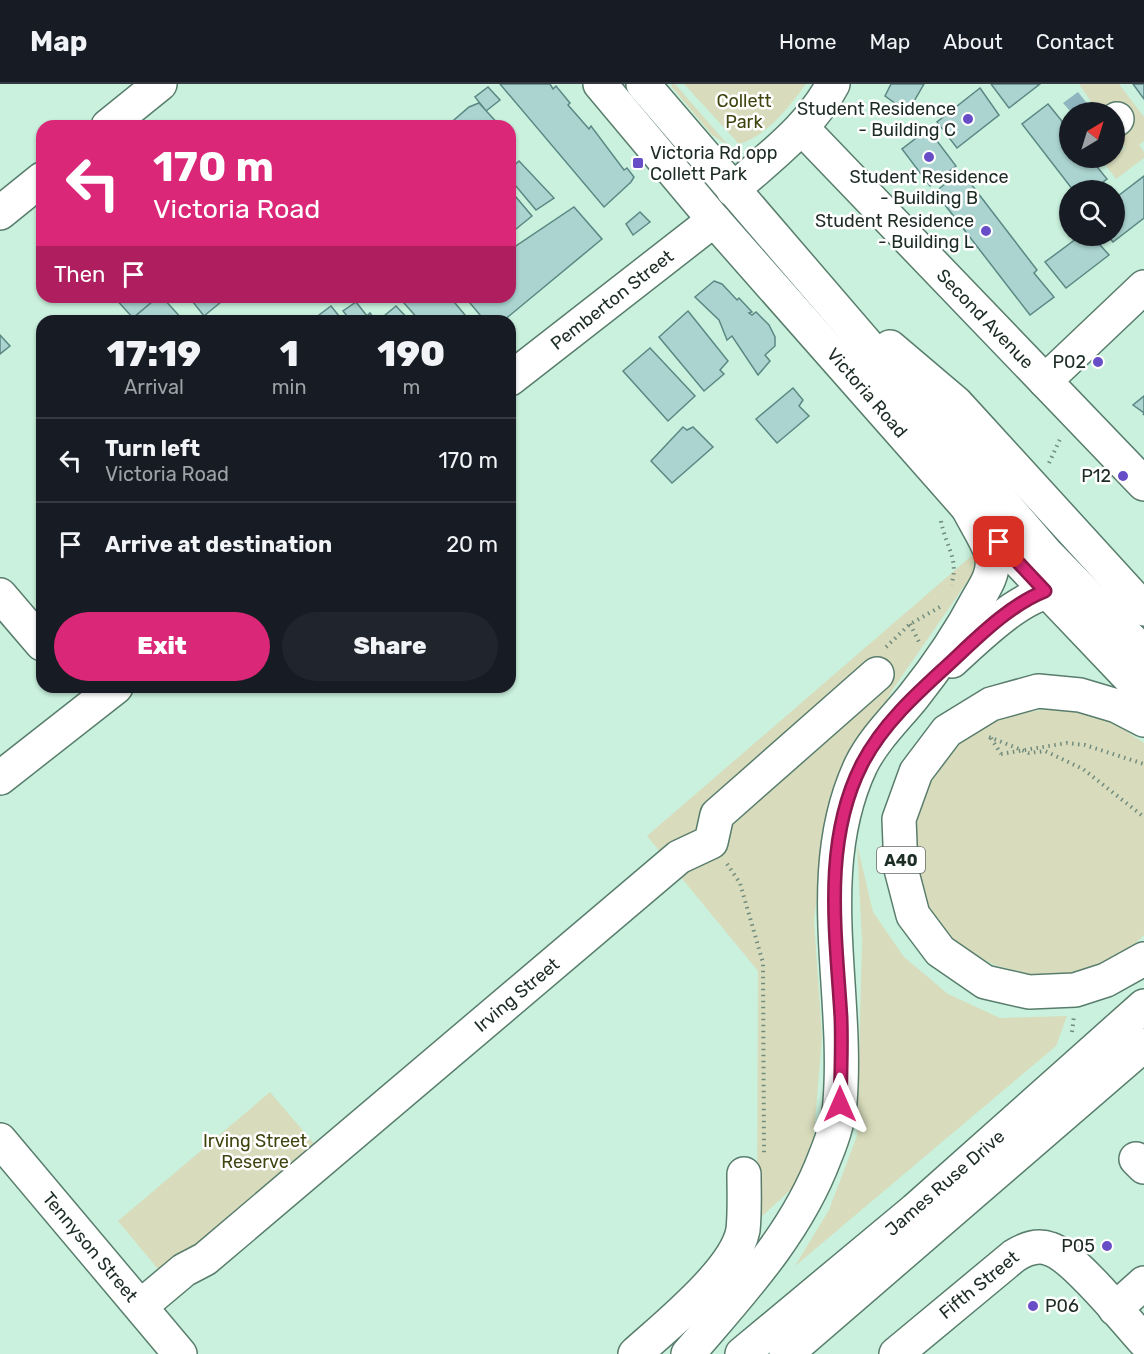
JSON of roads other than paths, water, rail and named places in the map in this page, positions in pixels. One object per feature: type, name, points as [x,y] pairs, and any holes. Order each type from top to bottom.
[{"type":"main road","points":[[115,120],[160,84]]},
{"type":"main road","name":"Victoria Road","points":[[600,84],[954,512],[1045,591],[1144,693]]},
{"type":"main road","name":"Victoria Road","points":[[643,84],[1003,504],[1092,601],[1144,653]]},
{"type":"main road","points":[[733,190],[802,128],[824,101],[833,84]]},
{"type":"main road","name":"Second Avenue","points":[[802,128],[1144,484]]},
{"type":"main road","points":[[0,213],[36,184]]},
{"type":"main road","name":"Pemberton Street","points":[[516,374],[714,220]]},
{"type":"main road","points":[[817,286],[956,403],[1144,609]]},
{"type":"main road","points":[[1045,381],[1144,287]]},
{"type":"main road","points":[[688,1354],[769,1259],[788,1231],[818,1177],[831,1142],[840,1104],[841,1022],[834,872],[839,834],[848,798],[862,763],[883,732],[913,697],[960,630],[991,573],[992,558],[954,512]]},
{"type":"main road","points":[[913,697],[1014,610],[1045,591],[1069,591],[1092,601]]},
{"type":"main road","points":[[0,595],[36,637]]},
{"type":"main road","name":"Irving Street","points":[[141,1306],[184,1270],[205,1259],[679,857],[711,842],[717,815],[877,674]]},
{"type":"main road","name":"A40","points":[[1144,720],[1117,706],[1080,695],[1038,691],[991,704],[947,730],[916,772],[899,819],[901,869],[913,915],[940,951],[985,982],[1029,992],[1075,990],[1106,980],[1144,959]]},
{"type":"main road","points":[[0,778],[96,693]]},
{"type":"main road","name":"James Ruse Drive","points":[[742,1354],[915,1210],[1144,1006]]},
{"type":"main road","name":"James Ruse Drive","points":[[786,1354],[1144,1045]]},
{"type":"main road","name":"Tennyson Street","points":[[0,1140],[180,1354]]},
{"type":"main road","points":[[635,1354],[680,1314],[727,1265],[743,1231],[744,1174]]},
{"type":"main road","name":"Fifth Street","points":[[896,1354],[1014,1256],[1030,1248],[1048,1248],[1065,1258],[1144,1341]]},
{"type":"main road","points":[[1115,1309],[1144,1283]]},
{"type":"water","points":[[1078,92],[1086,102],[1064,102]]},
{"type":"place","name":"Student Residence - Building C","points":[[968,119]]},
{"type":"place","name":"Student Residence - Building B","points":[[929,157]]},
{"type":"place","name":"Victoria Rd opp Collett Park","points":[[638,163]]},
{"type":"place","name":"Student Residence - Building L","points":[[986,231]]},
{"type":"place","name":"P02","points":[[1098,362]]},
{"type":"place","name":"P12","points":[[1123,476]]},
{"type":"place","name":"P05","points":[[1107,1246]]},
{"type":"place","name":"P06","points":[[1033,1306]]},
{"type":"park label","name":"Collett Park","points":[[744,111]]},
{"type":"park label","name":"Irving Street Reserve","points":[[255,1151]]}]
